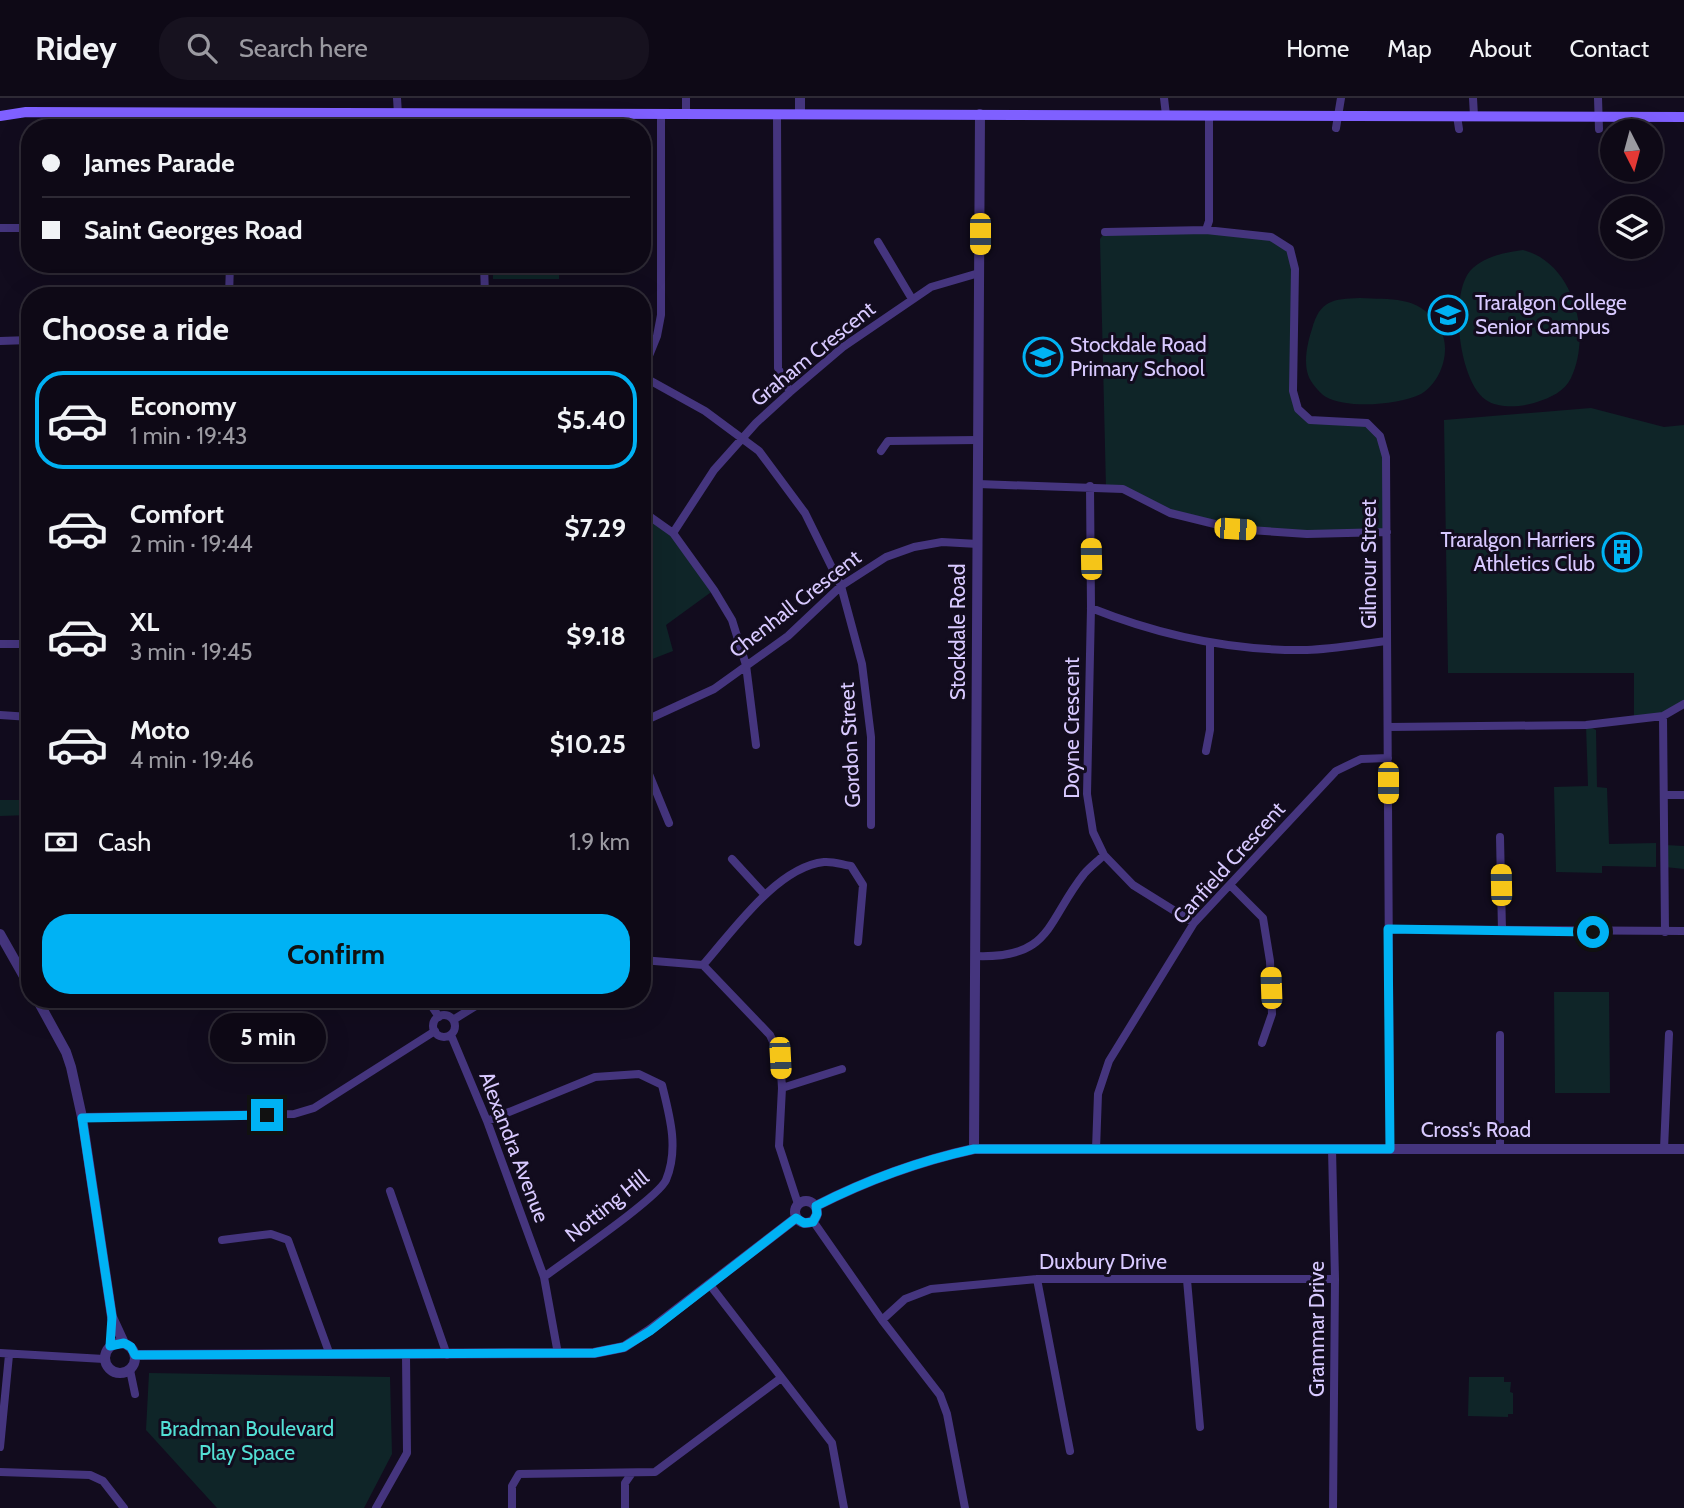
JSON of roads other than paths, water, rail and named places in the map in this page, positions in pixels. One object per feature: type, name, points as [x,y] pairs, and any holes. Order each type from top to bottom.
[{"type":"main road","points":[[0,109],[26,113]]},
{"type":"main road","points":[[0,116],[26,113],[661,113],[1684,117]]},
{"type":"street","points":[[397,98],[398,114]]},
{"type":"street","points":[[686,98],[686,114]]},
{"type":"street","points":[[800,98],[800,114]]},
{"type":"street","points":[[1164,98],[1166,115]]},
{"type":"street","points":[[1336,128],[1341,98]]},
{"type":"street","points":[[1473,98],[1474,116]]},
{"type":"street","points":[[1598,98],[1599,129]]},
{"type":"street","points":[[230,113],[230,119]]},
{"type":"street","points":[[574,113],[574,119]]},
{"type":"street","points":[[651,351],[662,315],[661,113]]},
{"type":"street","points":[[485,114],[485,119]]},
{"type":"street","points":[[777,114],[778,368],[790,392]]},
{"type":"street","name":"Stockdale Road","points":[[974,1149],[980,114]]},
{"type":"street","points":[[1105,232],[1206,230],[1209,221],[1209,115]]},
{"type":"street","points":[[1457,116],[1459,128]]},
{"type":"street","points":[[0,228],[21,228]]},
{"type":"street","name":"Gilmour Street","points":[[1206,230],[1271,237],[1290,249],[1295,269],[1293,391],[1297,409],[1310,420],[1367,423],[1380,436],[1386,457],[1390,1149]]},
{"type":"street","points":[[878,242],[912,299]]},
{"type":"street","name":"Graham Crescent","points":[[673,533],[714,470],[790,392],[843,347],[931,287],[979,273]]},
{"type":"street","points":[[0,341],[21,340]]},
{"type":"street","name":"Gordon Street","points":[[651,379],[705,411],[759,452],[805,513],[841,586],[864,676],[872,737],[871,825]]},
{"type":"street","points":[[881,451],[888,441],[978,440]]},
{"type":"street","points":[[978,484],[1123,489],[1170,513],[1235,529],[1307,534],[1387,532]]},
{"type":"street","name":"Doyne Crescent","points":[[1090,486],[1091,608],[1087,794],[1093,832],[1104,855],[1133,885],[1194,923]]},
{"type":"street","points":[[651,517],[673,533],[732,620],[746,665],[756,745]]},
{"type":"street","name":"Chenhall Crescent","points":[[651,718],[714,689],[788,636],[841,586],[886,557],[914,547],[942,542],[978,544]]},
{"type":"street","points":[[1091,608],[1128,623],[1174,636],[1245,649],[1309,650],[1387,640]]},
{"type":"street","points":[[0,644],[21,644]]},
{"type":"street","points":[[1206,751],[1210,730],[1210,644]]},
{"type":"street","points":[[1388,727],[1586,725],[1663,716],[1684,704]]},
{"type":"street","points":[[0,716],[21,717]]},
{"type":"street","points":[[1663,716],[1665,932]]},
{"type":"street","name":"Canfield Crescent","points":[[1096,1149],[1098,1094],[1109,1061],[1194,923],[1336,771],[1361,759],[1388,758]]},
{"type":"street","points":[[651,779],[669,823]]},
{"type":"street","points":[[1664,795],[1684,795]]},
{"type":"street","points":[[1500,836],[1502,932]]},
{"type":"street","points":[[975,956],[1000,957],[1024,950],[1049,930],[1084,874],[1104,855]]},
{"type":"street","points":[[732,859],[765,895]]},
{"type":"street","points":[[703,965],[765,895],[800,869],[826,862],[851,866],[863,885],[858,942]]},
{"type":"street","points":[[1230,885],[1263,918],[1270,961],[1272,1014],[1262,1043]]},
{"type":"street","points":[[1388,929],[1502,932],[1684,931]]},
{"type":"street","points":[[0,934],[21,971]]},
{"type":"street","points":[[651,961],[703,965],[770,1035],[780,1058],[782,1088],[779,1146],[798,1204]]},
{"type":"street","points":[[42,1008],[66,1052],[82,1118],[112,1317],[110,1346],[104,1359]]},
{"type":"street","points":[[433,1008],[439,1017]]},
{"type":"street","points":[[453,1020],[472,1008]]},
{"type":"street","points":[[448,1016],[453,1020],[455,1028],[451,1035],[444,1037],[435,1031],[434,1023],[439,1017],[448,1016]]},
{"type":"street","points":[[82,1118],[293,1114],[314,1108],[435,1031]]},
{"type":"street","points":[[1664,1149],[1669,1034]]},
{"type":"street","name":"Alexandra Avenue","points":[[451,1035],[487,1121],[544,1277],[558,1354]]},
{"type":"street","points":[[1500,1035],[1500,1149]]},
{"type":"street","points":[[782,1088],[842,1069]]},
{"type":"street","name":"Notting Hill","points":[[487,1121],[595,1077],[639,1074],[662,1085],[674,1149],[665,1182],[645,1201],[544,1277]]},
{"type":"street","name":"Cross's Road","points":[[816,1206],[891,1172],[933,1158],[974,1149],[1684,1149]]},
{"type":"street","name":"Grammar Drive","points":[[1332,1149],[1335,1279],[1334,1508]]},
{"type":"street","points":[[390,1191],[447,1355]]},
{"type":"street","points":[[796,1218],[795,1210],[798,1204],[807,1200],[816,1206],[817,1214],[813,1222]]},
{"type":"street","points":[[796,1218],[804,1223],[813,1222]]},
{"type":"street","points":[[135,1355],[558,1354],[594,1353],[624,1347],[650,1331],[796,1218]]},
{"type":"street","points":[[813,1222],[882,1320],[940,1395],[947,1414],[965,1508]]},
{"type":"street","points":[[222,1240],[271,1234],[288,1240],[330,1355]]},
{"type":"street","points":[[1037,1279],[1070,1451]]},
{"type":"street","name":"Duxbury Drive","points":[[882,1320],[905,1299],[931,1289],[1037,1279],[1335,1279]]},
{"type":"street","points":[[1186,1280],[1199,1427]]},
{"type":"street","points":[[710,1285],[832,1443],[844,1508]]},
{"type":"street","points":[[104,1359],[113,1371],[121,1373],[130,1370],[135,1363],[131,1347],[124,1343],[112,1317]]},
{"type":"street","points":[[110,1346],[124,1343]]},
{"type":"street","points":[[0,1447],[4,1354],[104,1359]]},
{"type":"street","points":[[376,1508],[407,1453],[406,1355]]},
{"type":"street","points":[[130,1370],[135,1394]]},
{"type":"street","points":[[512,1508],[512,1486],[519,1475],[655,1472],[780,1378]]},
{"type":"street","points":[[0,1472],[90,1475],[103,1481],[124,1508]]},
{"type":"street","points":[[625,1508],[625,1483],[632,1473]]},
{"type":"place","name":"Traralgon College Senior Campus","points":[[1448,315]]},
{"type":"place","name":"Stockdale Road Primary School","points":[[1043,357]]},
{"type":"place","name":"Traralgon Harriers Athletics Club","points":[[1622,552]]},
{"type":"park label","name":"Bradman Boulevard Play Space","points":[[247,1441]]}]
